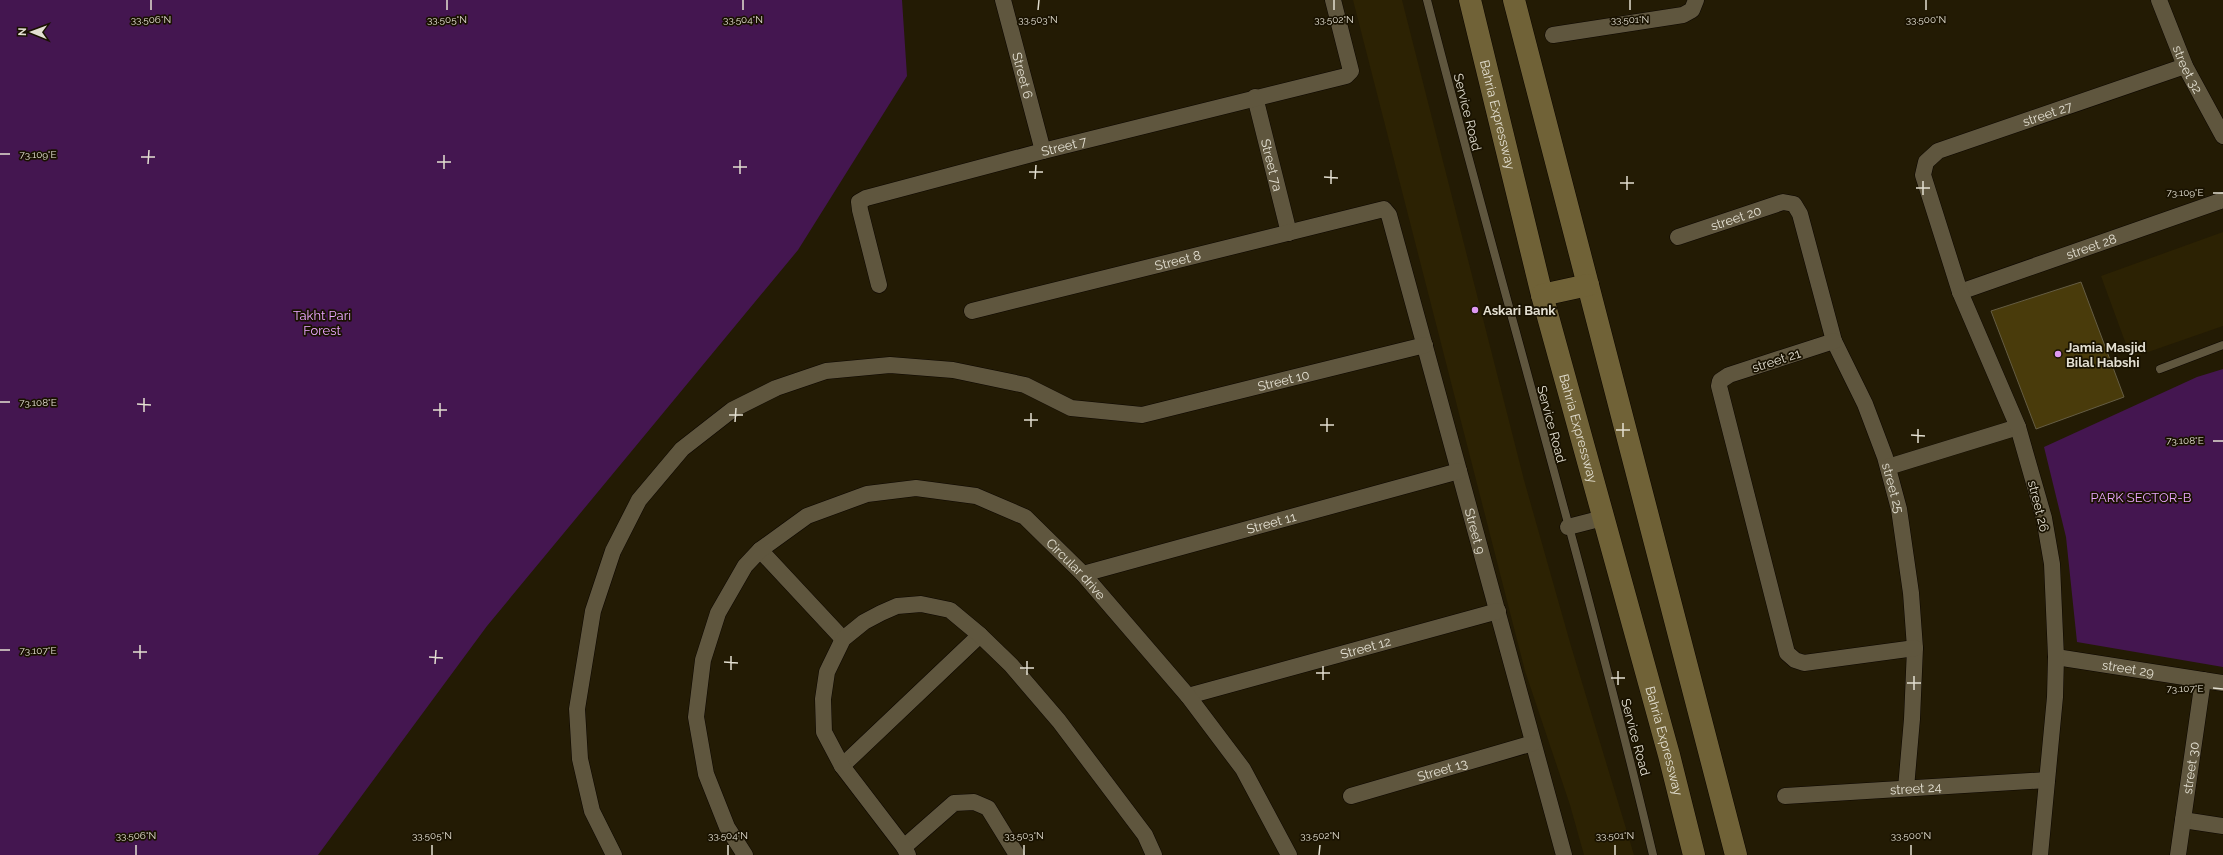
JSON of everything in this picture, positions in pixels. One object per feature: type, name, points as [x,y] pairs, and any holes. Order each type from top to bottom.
[{"type":"main road","name":"Bahria Expressway","points":[[1470,0],[1542,295],[1669,755],[1694,855]]},
{"type":"main road","points":[[1514,0],[1736,855]]},
{"type":"main road","points":[[1542,295],[1588,285]]},
{"type":"street","name":"Street 6","points":[[1003,0],[1043,151]]},
{"type":"street","name":"Street 7","points":[[879,285],[859,202],[866,198],[1043,151],[1256,97],[1346,76],[1351,71],[1333,0]]},
{"type":"street","name":"street 32","points":[[2159,0],[2185,66],[2223,136]]},
{"type":"street","points":[[1553,35],[1683,15],[1694,5]]},
{"type":"street","name":"street 27","points":[[1923,175],[1926,162],[1938,151],[2185,66]]},
{"type":"street","name":"Street 7a","points":[[1256,97],[1289,232]]},
{"type":"street","name":"street 26","points":[[1923,175],[1960,292],[2018,427],[2044,518],[2052,564],[2056,657],[2055,697],[2040,855]]},
{"type":"street","name":"street 28","points":[[1960,292],[2223,200]]},
{"type":"street","name":"street 20","points":[[1678,237],[1783,202],[1794,204]]},
{"type":"street","name":"street 25","points":[[1794,204],[1800,214],[1834,341],[1865,404],[1888,468],[1899,509],[1911,593],[1915,648],[1912,719],[1906,788]]},
{"type":"street","name":"Street 8","points":[[972,311],[1384,209]]},
{"type":"street","name":"Street 9","points":[[1384,209],[1389,215],[1564,855]]},
{"type":"street","name":"street 21","points":[[1834,341],[1729,375],[1720,381],[1719,392],[1787,652],[1790,657],[1804,663],[1915,648]]},
{"type":"street","name":"Street 10","points":[[614,855],[592,811],[580,759],[577,710],[593,611],[613,551],[639,500],[682,449],[732,410],[776,388],[826,371],[890,365],[954,370],[1025,386],[1071,408],[1142,415],[1425,345]]},
{"type":"street","points":[[1888,468],[2018,427]]},
{"type":"street","name":"Street 11","points":[[1083,574],[1459,471]]},
{"type":"street","name":"Circular drive","points":[[745,855],[727,827],[706,774],[696,717],[704,660],[718,613],[745,566],[760,550],[807,516],[867,494],[916,488],[976,496],[1025,517],[1083,574],[1188,696],[1243,769],[1289,855]]},
{"type":"street","points":[[1568,527],[1603,518]]},
{"type":"street","points":[[760,550],[843,639]]},
{"type":"street","points":[[1017,855],[988,808],[974,802],[954,803],[906,851],[842,766],[824,732],[823,699],[827,672],[843,639],[864,622],[897,606],[921,604],[950,610],[980,634],[1011,664],[1059,721],[1145,835],[1154,855]]},
{"type":"street","name":"Street 12","points":[[1188,696],[1498,611]]},
{"type":"street","points":[[842,766],[980,634]]},
{"type":"street","name":"street 29","points":[[2056,657],[2223,683]]},
{"type":"street","name":"street 30","points":[[2178,855],[2203,680]]},
{"type":"street","name":"Street 13","points":[[1351,796],[1534,742]]},
{"type":"street","name":"street 24","points":[[1785,796],[2047,780]]},
{"type":"street","points":[[2183,820],[2223,826]]},
{"type":"lane","name":"Service Road","points":[[1427,0],[1467,157],[1568,527],[1653,855]]},
{"type":"lane","points":[[2160,369],[2223,345]]},
{"type":"shaded area","points":[[1353,0],[1402,0],[1524,480],[1571,646],[1634,855],[1584,855],[1570,805],[1525,671]]},
{"type":"shaded area","points":[[2223,232],[2223,326],[2131,358],[2101,276]]},
{"type":"green space","name":"Takht Pari Forest","points":[[0,0],[902,0],[907,76],[798,250],[487,626],[318,855],[0,855]]},
{"type":"green space","name":"PARK SECTOR-B","points":[[2223,369],[2223,667],[2077,642],[2066,537],[2044,447],[2197,377]]},
{"type":"building","name":"Jamia Masjid Bilal Habshi","points":[[2081,282],[2124,397],[2036,429],[1991,311]]},
{"type":"place","name":"Askari Bank","points":[[1475,310]]},
{"type":"place","name":"Jamia Masjid Bilal Habshi","points":[[2058,354]]}]
